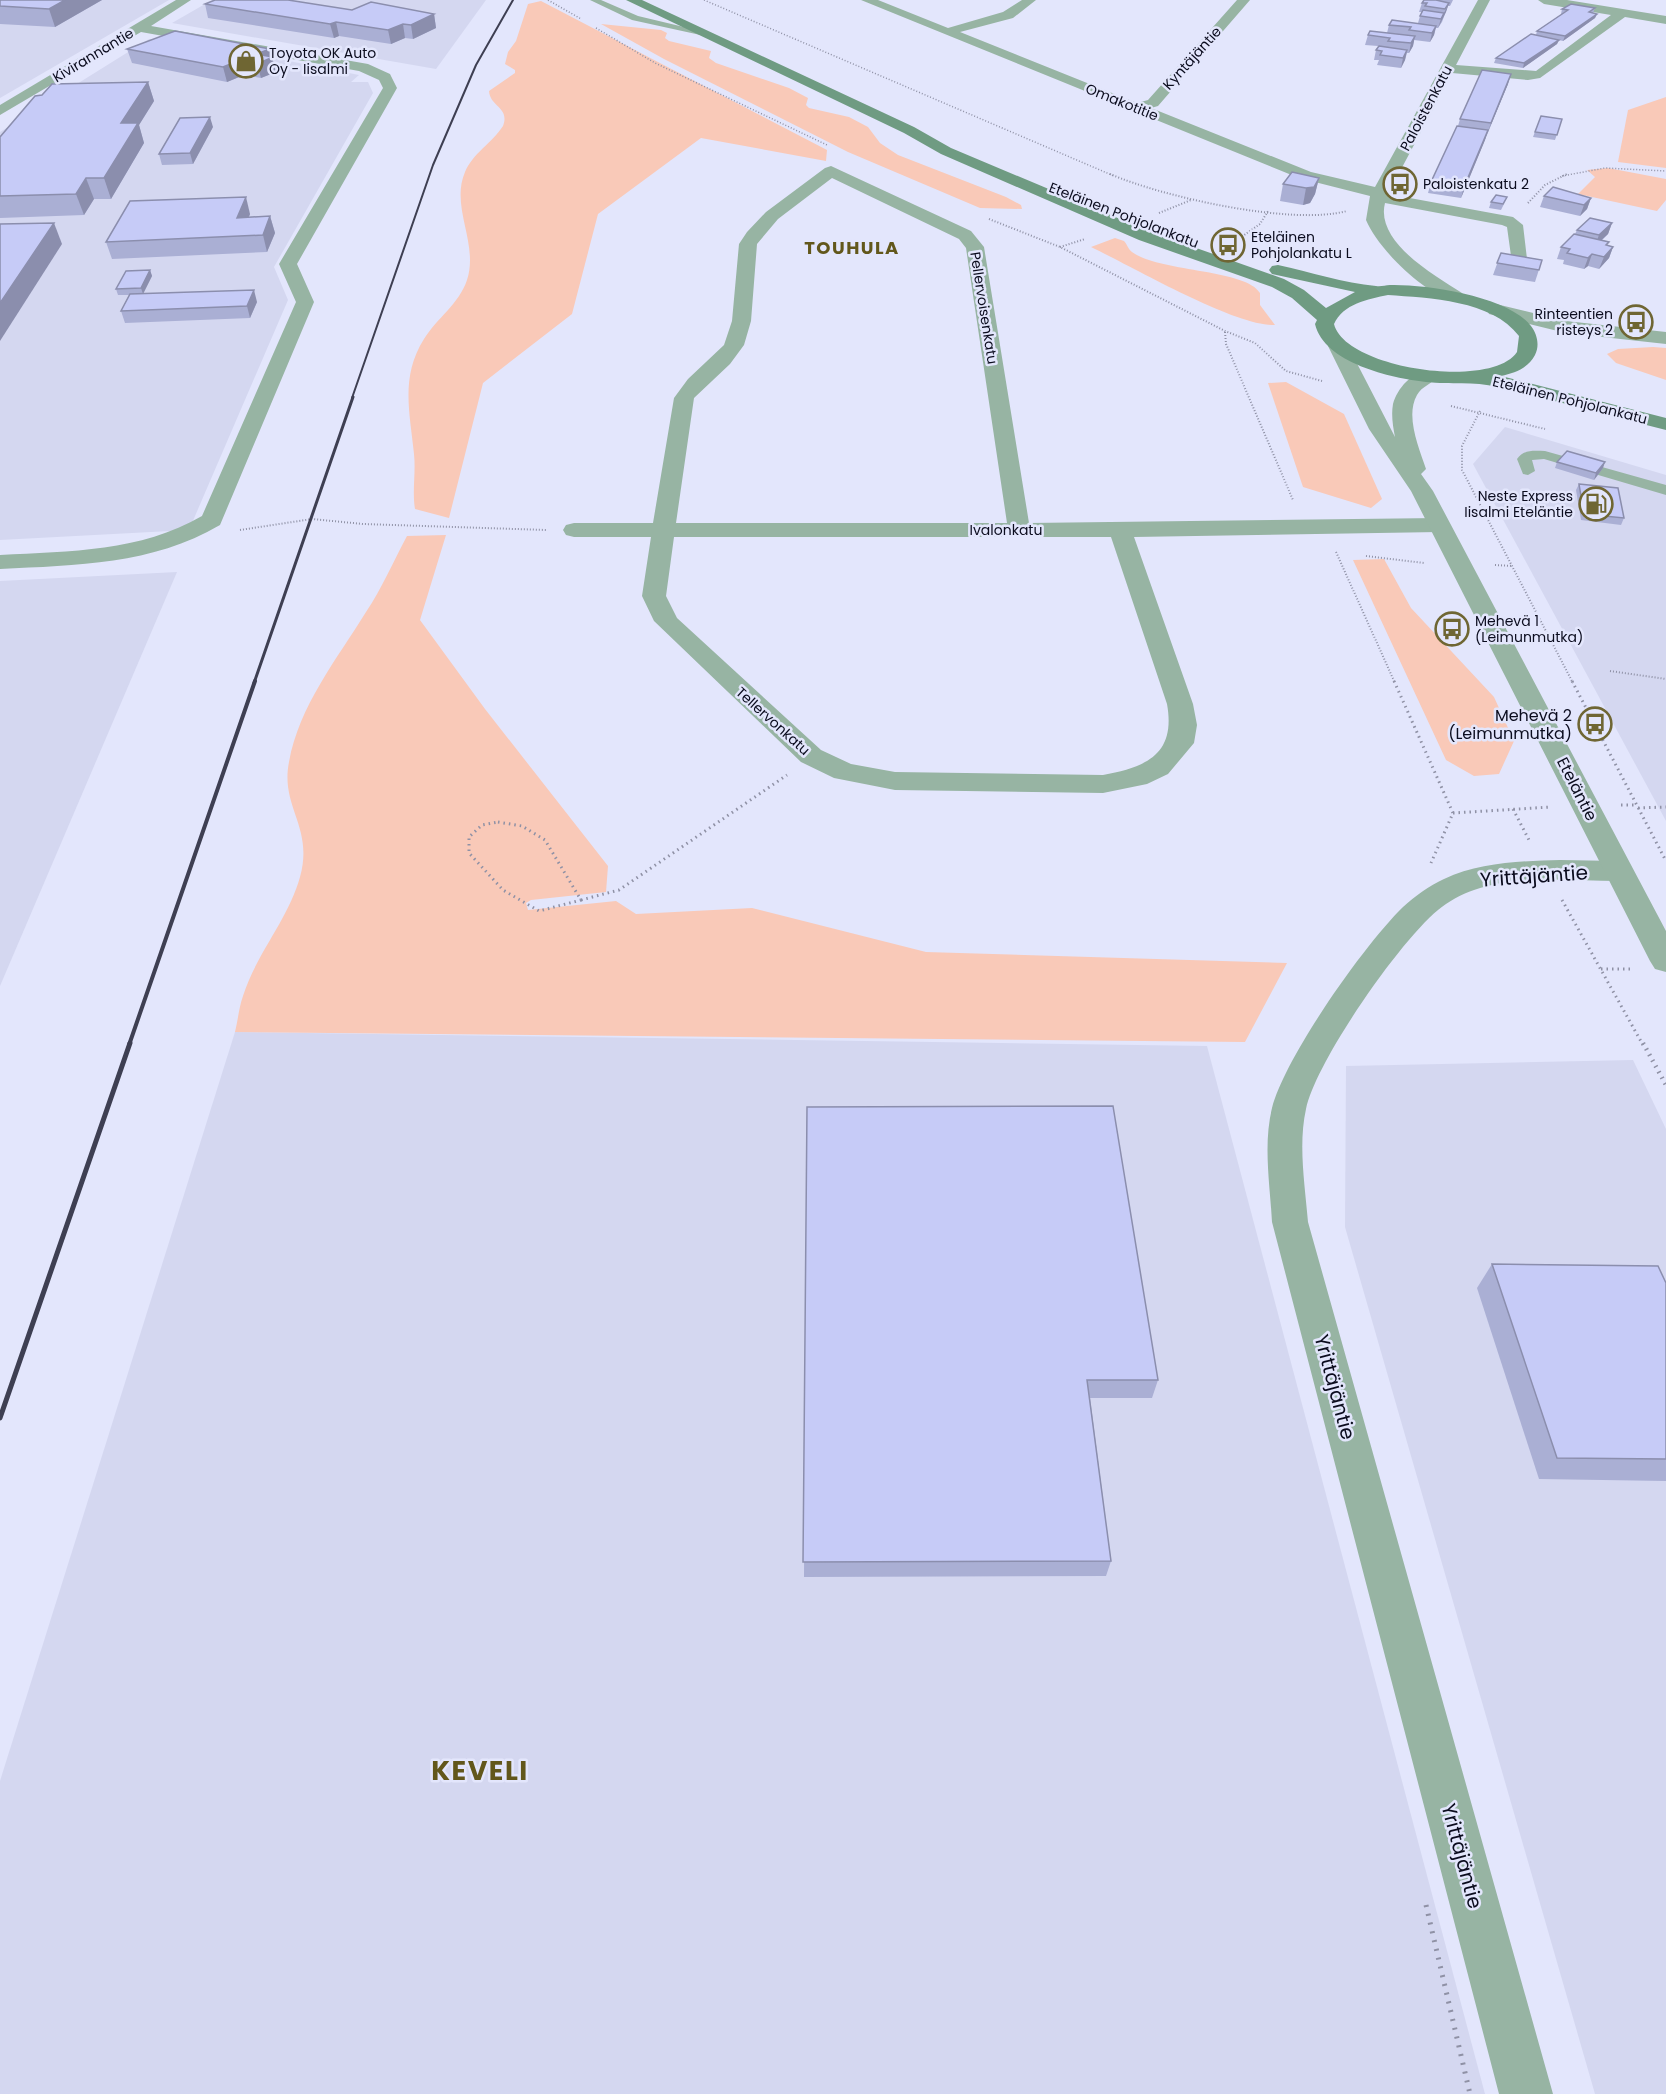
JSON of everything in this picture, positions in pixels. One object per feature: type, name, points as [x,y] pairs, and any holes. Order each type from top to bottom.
[{"type":"main road","name":"Eteläinen Pohjolankatu","points":[[632,0],[909,130],[946,151],[1145,236],[1278,283],[1298,294],[1326,318]]},
{"type":"main road","name":"Eteläinen Pohjolankatu","points":[[909,130],[960,147],[1184,240],[1284,272],[1383,291]]},
{"type":"main road","points":[[1383,291],[1430,292],[1455,297],[1496,310],[1521,326],[1528,337],[1536,360],[1474,377],[1428,376],[1380,365],[1338,346],[1325,330],[1326,318],[1345,300],[1383,291]]},
{"type":"main road","name":"Eteläinen Pohjolankatu","points":[[1536,360],[1597,393],[1666,411]]},
{"type":"main road","name":"Eteläinen Pohjolankatu","points":[[1474,377],[1545,391],[1666,424]]},
{"type":"street","name":"Kivirannantie","points":[[0,111],[185,0]]},
{"type":"street","name":"Omakotitie","points":[[867,0],[1305,176],[1380,195],[1507,221]]},
{"type":"street","points":[[947,32],[1008,15],[1030,0]]},
{"type":"street","name":"Kyntäjäntie","points":[[1135,108],[1153,103],[1244,0]]},
{"type":"street","name":"Paloistenkatu","points":[[1383,291],[1396,277],[1397,270],[1392,249],[1374,221],[1380,195],[1484,0]]},
{"type":"street","points":[[1544,0],[1666,20]]},
{"type":"street","points":[[1447,68],[1521,76],[1540,74],[1622,13]]},
{"type":"street","points":[[0,562],[110,554],[165,545],[192,535],[212,520],[305,302],[288,264],[386,100],[389,82],[375,71],[344,63],[138,28]]},
{"type":"street","name":"Pellervoisenkatu","points":[[831,171],[949,227],[964,236],[975,247],[1019,530]]},
{"type":"street","name":"Tellervonkatu","points":[[831,171],[764,223],[748,243],[739,334],[733,348],[691,385],[684,398],[654,596],[666,621],[811,756],[844,772],[895,781],[1103,784],[1137,778],[1158,768],[1180,743],[1184,725],[1176,694],[1120,530]]},
{"type":"street","points":[[1507,221],[1515,225],[1518,259]]},
{"type":"street","name":"Paloistenkatu","points":[[1392,249],[1455,297]]},
{"type":"street","points":[[1496,310],[1566,327],[1662,337]]},
{"type":"street","points":[[1536,360],[1575,339],[1662,337]]},
{"type":"street","name":"Eteläntie","points":[[1338,346],[1379,429],[1422,491],[1666,961]]},
{"type":"street","name":"Eteläntie","points":[[1422,491],[1405,431],[1403,405],[1406,391],[1428,376]]},
{"type":"street","name":"Ivalonkatu","points":[[574,530],[1120,530],[1439,525]]},
{"type":"street","name":"Yrittäjäntie","points":[[1526,2094],[1290,1222],[1286,1152],[1289,1107],[1307,1068],[1369,968],[1427,903],[1463,883],[1497,875],[1618,871]]},
{"type":"lane","name":"Eteläinen Pohjolankatu","points":[[594,0],[634,18],[705,33]]},
{"type":"lane","points":[[1528,471],[1524,459],[1527,456],[1545,455],[1666,490]]},
{"type":"path","points":[[704,0],[1131,183],[1191,200],[1268,211],[1342,213],[1352,205]]},
{"type":"path","points":[[1507,221],[1515,216],[1545,184],[1561,176],[1608,168],[1666,171]]},
{"type":"path","points":[[1156,214],[1191,200]]},
{"type":"path","points":[[1228,245],[1258,226],[1267,218],[1268,211]]},
{"type":"path","points":[[1328,382],[1286,371],[1274,362],[1264,349],[1225,331],[1226,344],[1453,813],[1513,808],[1546,872],[1666,1084]]},
{"type":"path","points":[[1480,411],[1459,452],[1462,470],[1666,861]]},
{"type":"path","points":[[192,535],[312,519],[363,524],[574,530]]},
{"type":"path","points":[[1610,671],[1666,679]]},
{"type":"path","points":[[581,900],[545,840],[522,826],[498,822],[482,825],[469,837],[469,853],[503,890],[539,911],[581,900],[619,890],[765,792],[811,756]]},
{"type":"path","points":[[1638,808],[1666,807]]},
{"type":"shaded area","points":[[0,0],[169,0],[0,98]]},
{"type":"shaded area","points":[[212,0],[486,0],[436,69],[172,23]]},
{"type":"shaded area","points":[[541,1],[827,150],[826,161],[701,138],[598,214],[572,314],[483,383],[449,518],[415,509],[409,381],[417,353],[424,339],[459,296],[467,280],[470,252],[462,212],[461,185],[468,165],[503,126],[504,115],[493,101],[489,91],[515,73],[515,70],[505,64],[508,52],[516,41],[528,4]]},
{"type":"shaded area","points":[[601,24],[661,30],[667,33],[665,38],[669,41],[711,51],[709,58],[716,63],[789,88],[808,98],[806,105],[809,108],[849,117],[868,127],[880,143],[898,155],[1006,197],[1021,205],[1022,209],[980,208],[848,152],[664,59]]},
{"type":"shaded area","points":[[149,39],[189,41],[359,75],[351,82],[368,82],[373,93],[274,267],[288,300],[189,530],[0,540],[0,132]]},
{"type":"shaded area","points":[[1666,97],[1666,168],[1618,162],[1628,110]]},
{"type":"shaded area","points":[[1608,168],[1666,179],[1666,200],[1657,211],[1578,194],[1595,177],[1587,170]]},
{"type":"shaded area","points":[[1115,238],[1124,241],[1132,252],[1144,259],[1238,279],[1252,285],[1260,293],[1260,305],[1275,325],[1258,323],[1210,306],[1091,247]]},
{"type":"shaded area","points":[[1666,348],[1666,380],[1616,363],[1607,354],[1618,349]]},
{"type":"shaded area","points":[[1286,382],[1344,414],[1382,499],[1371,508],[1303,487],[1268,383]]},
{"type":"shaded area","points":[[1505,427],[1666,475],[1666,821],[1473,464]]},
{"type":"shaded area","points":[[446,535],[420,620],[485,709],[608,866],[606,892],[531,900],[526,903],[528,910],[616,901],[636,914],[752,908],[926,952],[1287,963],[1245,1042],[235,1032],[249,981],[288,908],[300,877],[303,844],[287,778],[294,741],[301,722],[320,684],[377,594],[407,536]]},
{"type":"shaded area","points":[[1384,559],[1411,608],[1494,697],[1514,741],[1499,774],[1474,776],[1446,760],[1353,560]]},
{"type":"shaded area","points":[[177,572],[0,986],[0,581]]},
{"type":"shaded area","points":[[235,1032],[1207,1046],[1485,2094],[0,2094],[0,1781]]},
{"type":"shaded area","points":[[1633,1060],[1666,1129],[1666,2094],[1595,2094],[1345,1227],[1346,1066]]},
{"type":"building","points":[[0,0],[65,0],[49,9],[0,6]]},
{"type":"building","points":[[215,0],[288,0],[352,10],[371,2],[434,14],[411,25],[403,24],[388,30],[336,22],[330,24],[205,4]]},
{"type":"building","points":[[1424,0],[1449,3],[1445,9],[1425,6],[1427,3],[1422,3]]},
{"type":"building","points":[[1571,4],[1595,8],[1589,12],[1597,14],[1565,36],[1537,31],[1568,10],[1562,9]]},
{"type":"building","points":[[1423,10],[1444,13],[1441,19],[1420,16]]},
{"type":"building","points":[[1392,20],[1436,26],[1432,33],[1409,30],[1411,27],[1389,25]]},
{"type":"building","points":[[175,31],[270,49],[256,54],[273,57],[257,64],[240,60],[223,67],[127,49]]},
{"type":"building","points":[[1370,31],[1415,36],[1411,43],[1388,41],[1390,38],[1368,35]]},
{"type":"building","points":[[1531,34],[1559,40],[1524,63],[1496,58]]},
{"type":"building","points":[[1379,46],[1407,50],[1403,58],[1380,55],[1382,51],[1376,50]]},
{"type":"building","points":[[1482,70],[1511,74],[1491,123],[1460,119]]},
{"type":"building","points":[[148,82],[121,123],[138,123],[104,178],[86,178],[76,194],[0,196],[0,137],[35,96],[42,95],[52,84]]},
{"type":"building","points":[[1541,116],[1562,119],[1557,135],[1535,132]]},
{"type":"building","points":[[210,117],[190,153],[159,154],[180,118]]},
{"type":"building","points":[[1457,126],[1488,130],[1464,187],[1431,182]]},
{"type":"building","points":[[1292,172],[1319,178],[1314,187],[1283,184]]},
{"type":"building","points":[[1553,187],[1591,198],[1584,205],[1544,196]]},
{"type":"building","points":[[1496,195],[1507,197],[1503,204],[1491,202]]},
{"type":"building","points":[[246,197],[237,218],[270,216],[263,235],[106,242],[130,201]]},
{"type":"building","points":[[1590,218],[1612,223],[1599,235],[1577,230]]},
{"type":"building","points":[[54,223],[0,303],[0,224]]},
{"type":"building","points":[[1574,234],[1609,242],[1606,245],[1613,247],[1604,257],[1592,254],[1588,258],[1567,253],[1570,249],[1561,247]]},
{"type":"building","points":[[1501,253],[1542,260],[1539,270],[1497,263]]},
{"type":"building","points":[[150,270],[141,288],[116,289],[126,271]]},
{"type":"building","points":[[254,290],[247,306],[121,311],[130,294]]},
{"type":"building","points":[[1567,451],[1605,462],[1596,473],[1557,462]]},
{"type":"building","points":[[1579,484],[1618,488],[1624,518],[1584,514]]},
{"type":"building","points":[[1113,1106],[1158,1380],[1087,1380],[1111,1561],[803,1562],[807,1107]]},
{"type":"building","points":[[1492,1264],[1658,1266],[1666,1283],[1666,1459],[1557,1458]]},
{"type":"railway","points":[[352,398],[433,165],[476,65],[513,0]]},
{"type":"railway","points":[[254,683],[353,397]]},
{"type":"railway","points":[[129,1045],[255,681]]},
{"type":"railway","points":[[0,1418],[130,1043]]},
{"type":"place","name":"Toyota OK Auto Oy - Iisalmi","points":[[246,61]]},
{"type":"place","name":"Paloistenkatu 2","points":[[1400,184]]},
{"type":"place","name":"Eteläinen Pohjolankatu L","points":[[1228,245]]},
{"type":"place","name":"Rinteentien risteys 2","points":[[1636,322]]},
{"type":"place","name":"Neste Express Iisalmi Eteläntie","points":[[1596,504]]},
{"type":"place","name":"Mehevä 1 (Leimunmutka)","points":[[1452,629]]},
{"type":"place","name":"Mehevä 2 (Leimunmutka)","points":[[1595,724]]},
{"type":"district","name":"TOUHULA","points":[[852,247]]},
{"type":"district","name":"KEVELI","points":[[480,1770]]}]
